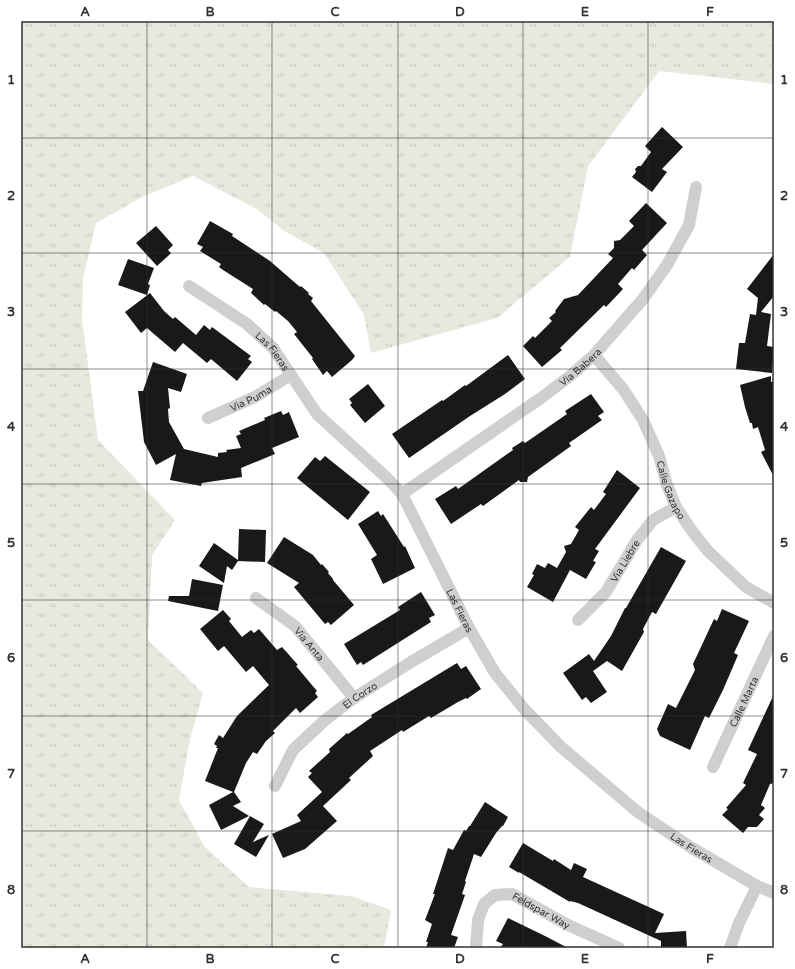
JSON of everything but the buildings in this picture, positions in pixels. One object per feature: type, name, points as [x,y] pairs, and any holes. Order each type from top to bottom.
[{"type":"street","name":"Via Babera","points":[[402,494],[541,398],[594,355],[643,299],[667,265],[689,225],[696,187]]},
{"type":"street","name":"Las Fieras","points":[[189,286],[247,324],[273,348],[317,414],[387,478],[402,494],[469,628],[495,673],[525,710],[561,747],[639,813],[692,848],[757,886],[774,893]]},
{"type":"street","name":"Calle Gazapo","points":[[594,355],[623,389],[643,420],[659,456],[667,484],[676,507],[692,531],[708,551],[746,587],[774,603]]},
{"type":"street","name":"Via Puma","points":[[208,418],[255,397],[291,376]]},
{"type":"street","name":"Via Liebre","points":[[578,620],[606,592],[637,540],[653,520],[676,507]]},
{"type":"street","name":"Via Anta","points":[[256,598],[295,626],[354,698]]},
{"type":"street","name":"El Corzo","points":[[275,786],[292,750],[325,720],[354,698],[469,628]]},
{"type":"street","name":"Calle Marta","points":[[713,767],[774,636]]},
{"type":"street","points":[[730,948],[739,923],[757,886]]},
{"type":"street","name":"Feldspar Way","points":[[476,948],[478,920],[484,904],[495,895],[512,894],[568,925],[619,948]]},
{"type":"green space","points":[[21,21],[774,21],[774,84],[659,71],[588,166],[570,257],[497,318],[371,353],[364,315],[324,253],[284,231],[257,209],[193,176],[144,196],[96,223],[83,278],[82,319],[98,440],[175,520],[152,555],[148,640],[203,693],[190,739],[179,800],[205,847],[249,887],[351,896],[391,910],[384,948],[21,948]]}]
